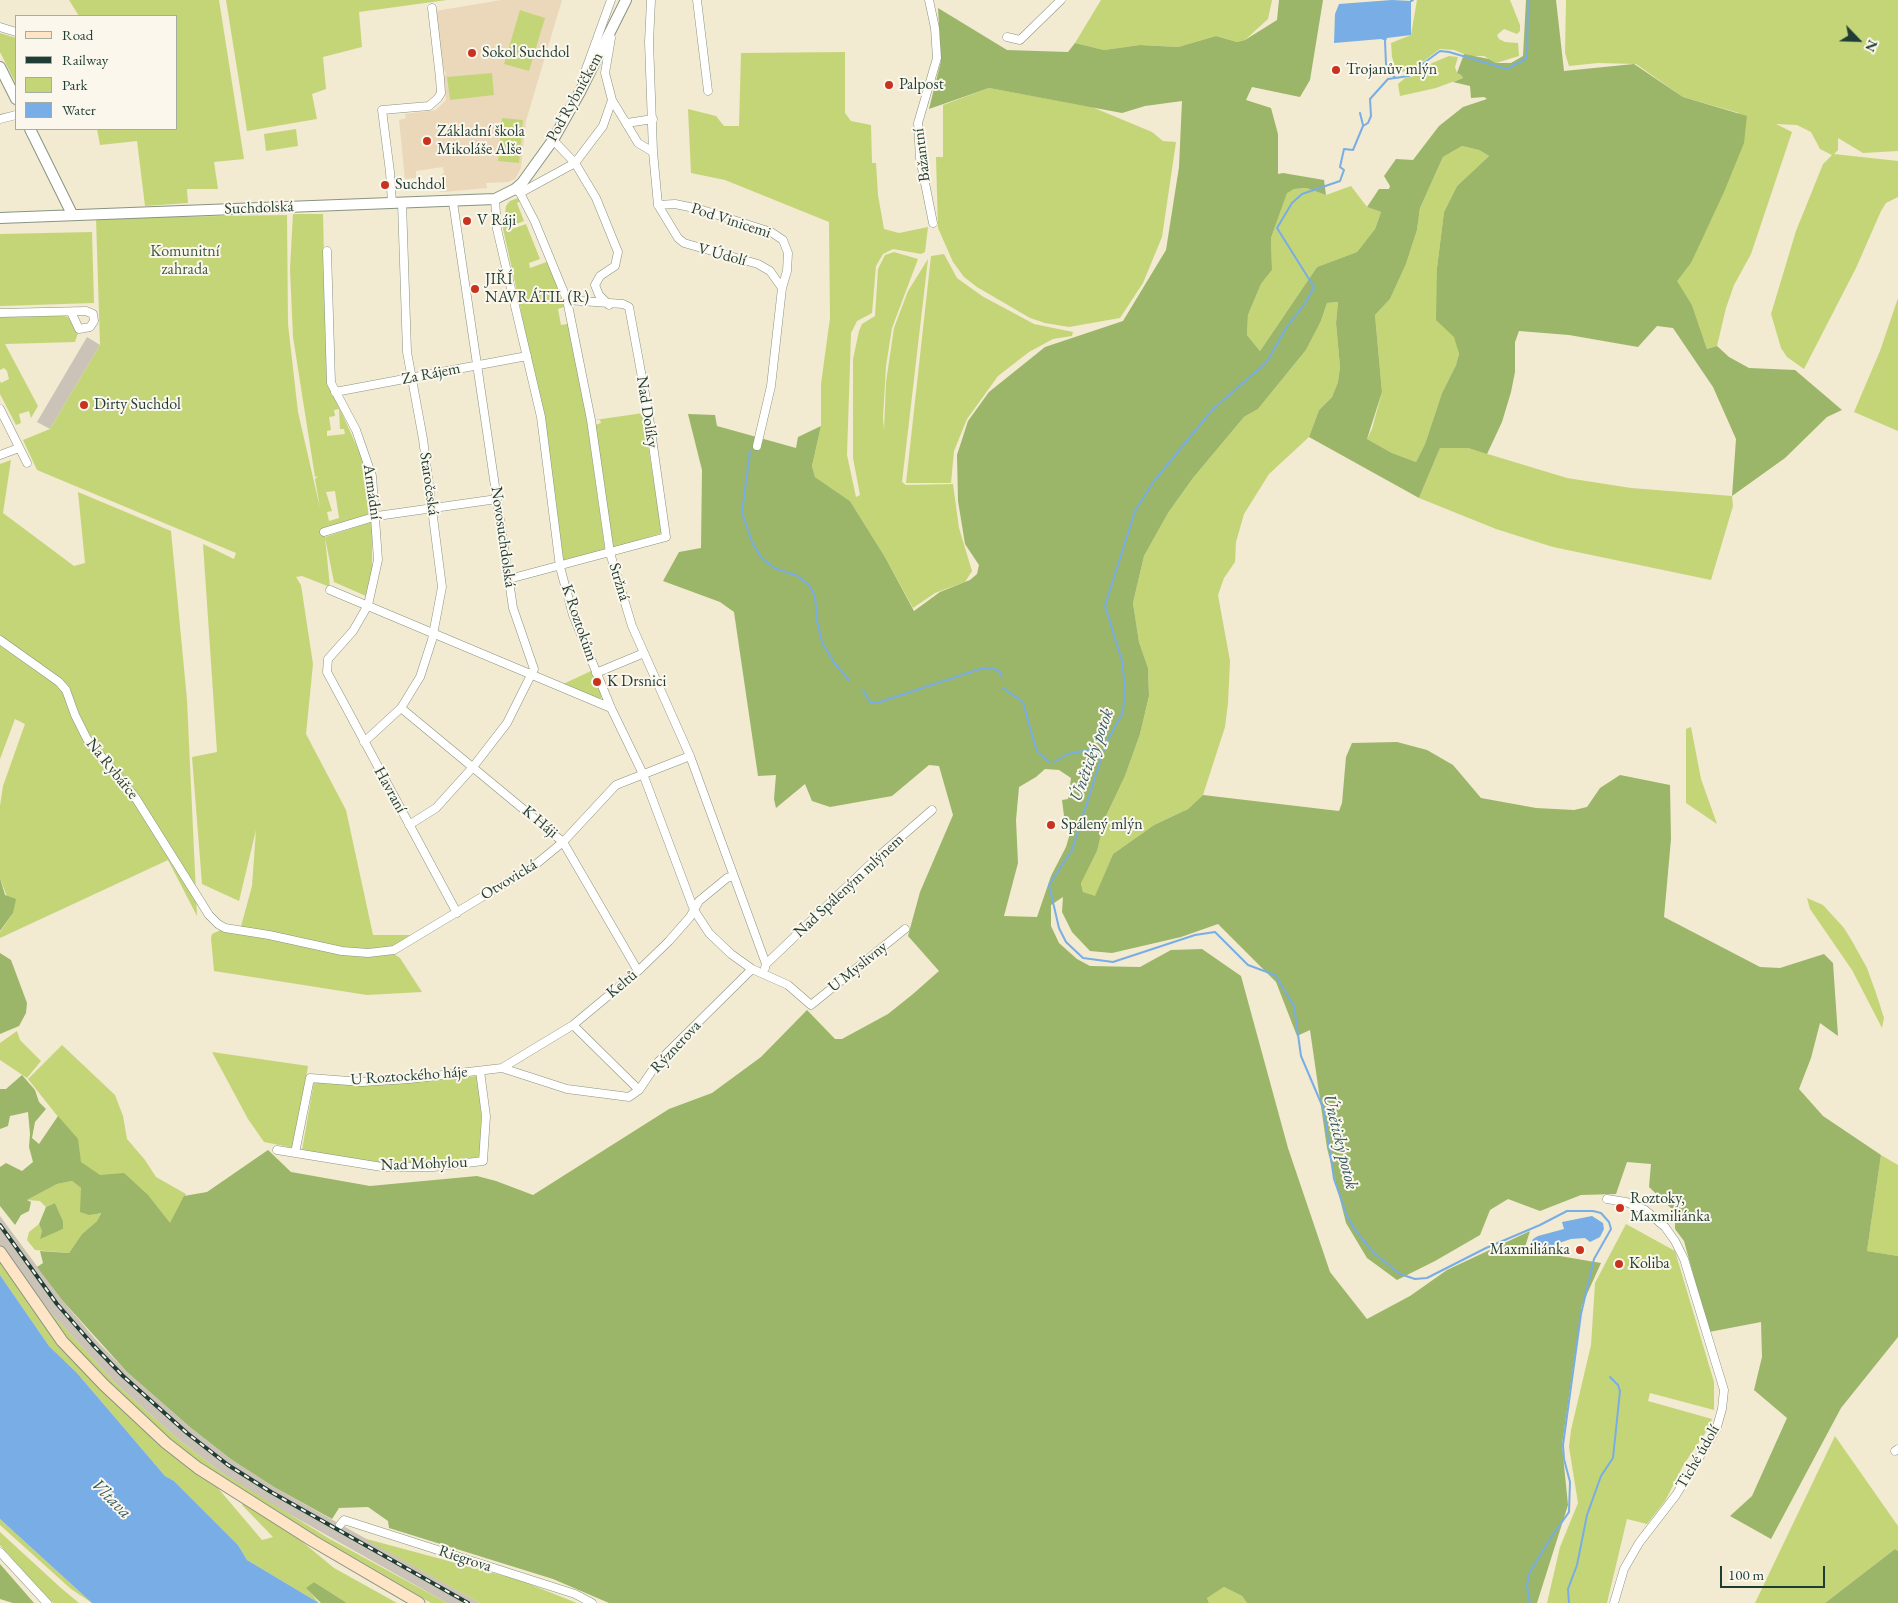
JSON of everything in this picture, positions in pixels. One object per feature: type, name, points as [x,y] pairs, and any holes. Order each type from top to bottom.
[{"type":"main road","points":[[0,1252],[62,1341],[104,1385],[166,1443],[198,1468],[313,1541],[419,1603]]},
{"type":"street","points":[[580,92],[581,82],[611,0]]},
{"type":"street","name":"Pod Rybníčkem","points":[[518,191],[553,140],[613,29],[626,0]]},
{"type":"street","name":"V Údolí","points":[[650,0],[649,42],[653,152],[658,205],[678,238],[684,243],[758,264],[770,271],[782,288]]},
{"type":"street","points":[[697,0],[708,91]]},
{"type":"street","name":"Bažantní","points":[[929,0],[935,28],[936,58],[918,123],[920,158],[933,223]]},
{"type":"street","points":[[1007,37],[1020,40],[1061,0]]},
{"type":"street","name":"Staročeská","points":[[364,742],[401,708],[420,677],[433,633],[442,587],[433,508],[407,352],[397,203],[390,172],[382,110],[430,106],[438,98],[440,78],[432,8]]},
{"type":"street","points":[[0,27],[15,32]]},
{"type":"street","points":[[613,29],[607,54],[606,73],[612,100],[638,143],[653,152]]},
{"type":"street","points":[[0,66],[15,97]]},
{"type":"street","points":[[518,191],[575,163],[603,126],[612,100]]},
{"type":"street","points":[[0,119],[15,115]]},
{"type":"street","points":[[627,122],[653,119]]},
{"type":"street","points":[[30,130],[72,214]]},
{"type":"street","points":[[553,140],[575,163],[596,198],[618,252],[615,266],[600,276],[595,285],[599,295],[609,305]]},
{"type":"street","name":"Suchdolská","points":[[0,218],[453,202],[495,199],[518,191]]},
{"type":"street","name":"Stržná","points":[[518,191],[549,254],[566,300],[591,420],[610,553],[632,626],[690,756],[766,964]]},
{"type":"street","name":"K Roztokům","points":[[495,199],[497,228],[541,417],[560,567],[573,615],[611,708],[642,774],[694,910],[720,944],[752,969],[764,972],[788,985],[811,1005]]},
{"type":"street","name":"Novosuchdolská","points":[[453,202],[513,608],[534,669],[531,676]]},
{"type":"street","name":"Pod Vinicemi","points":[[658,205],[675,204],[699,209],[772,232],[783,240],[788,253],[787,271],[782,288]]},
{"type":"street","name":"Armádní","points":[[326,665],[332,653],[353,631],[368,605],[373,590],[378,560],[377,516],[372,476],[366,454],[331,383],[324,264],[327,251]]},
{"type":"street","points":[[757,446],[771,386],[782,288]]},
{"type":"street","name":"Nad Dolíky","points":[[566,300],[609,305],[623,304],[629,307],[631,312],[666,537],[610,553]]},
{"type":"street","points":[[0,314],[71,312]]},
{"type":"street","name":"Za Rájem","points":[[335,392],[527,356]]},
{"type":"street","points":[[0,409],[27,463]]},
{"type":"street","points":[[0,424],[9,427]]},
{"type":"street","points":[[0,455],[19,448]]},
{"type":"street","points":[[324,532],[377,516],[497,499]]},
{"type":"street","points":[[509,579],[610,553]]},
{"type":"street","points":[[330,590],[611,708]]},
{"type":"street","name":"Na Rybářce","points":[[0,640],[59,682],[66,690],[74,715],[87,739],[136,797],[209,915],[226,928],[269,935],[305,945],[368,953],[394,950]]},
{"type":"street","points":[[596,672],[644,653]]},
{"type":"street","name":"Havraní","points":[[326,665],[364,742],[457,913]]},
{"type":"street","points":[[409,825],[436,808],[473,767],[507,723],[531,676]]},
{"type":"street","name":"K Háji","points":[[401,708],[563,842],[638,971]]},
{"type":"street","name":"Otvovická","points":[[394,950],[535,865],[563,842],[616,785],[690,756]]},
{"type":"street","name":"Nad Spáleným mlýnem","points":[[766,964],[879,856],[932,810]]},
{"type":"street","name":"Keltů","points":[[573,1025],[638,971],[670,941],[699,901],[727,878],[733,876]]},
{"type":"street","name":"U Myslivny","points":[[811,1005],[905,928]]},
{"type":"street","points":[[764,972],[766,964]]},
{"type":"street","name":"Rýznerova","points":[[639,1090],[658,1062],[752,969]]},
{"type":"street","points":[[502,1068],[567,1089],[599,1095],[629,1097],[639,1090],[573,1025]]},
{"type":"street","name":"U Roztockého háje","points":[[295,1153],[310,1078],[362,1082],[409,1080],[502,1068],[573,1025]]},
{"type":"street","name":"Nad Mohylou","points":[[277,1150],[382,1167],[433,1167],[483,1161],[486,1116],[480,1072]]},
{"type":"street","name":"Tiché údolí","points":[[1607,1199],[1626,1202],[1645,1210],[1666,1227],[1675,1241],[1684,1259],[1724,1390],[1722,1409],[1716,1430],[1676,1495],[1639,1543],[1624,1569],[1614,1603]]},
{"type":"street","name":"Riegrova","points":[[340,1525],[344,1520],[575,1594],[592,1603]]},
{"type":"street","points":[[0,1552],[47,1603]]},
{"type":"shaded area","points":[[501,0],[562,0],[526,121],[521,168],[515,179],[508,182],[486,183],[487,188],[438,191],[437,183],[444,172],[443,167],[416,171],[416,178],[405,179],[399,120],[406,118],[405,114],[436,110],[446,100],[443,77],[446,74],[442,65],[436,11]]},
{"type":"shaded area","points":[[87,337],[100,345],[50,429],[37,422]]},
{"type":"shaded area","points":[[0,1216],[62,1300],[97,1341],[127,1372],[191,1428],[232,1460],[274,1487],[480,1603],[447,1603],[266,1501],[222,1473],[180,1441],[115,1383],[49,1311],[0,1245]]},
{"type":"green space","points":[[69,0],[219,0],[244,159],[214,162],[218,189],[187,189],[188,203],[145,206],[137,141],[100,145],[97,130],[178,130],[178,15],[78,15]]},
{"type":"green space","points":[[226,0],[447,0],[359,12],[362,47],[323,57],[326,89],[312,94],[317,119],[247,131]]},
{"type":"green space","points":[[1101,0],[1272,0],[1268,19],[1245,40],[1237,42],[1216,36],[1178,47],[1140,45],[1104,50],[1075,43]]},
{"type":"green space","points":[[1279,0],[1323,0],[1310,80],[1300,97],[1252,87],[1246,100],[1271,108],[1278,134],[1278,174],[1283,173],[1324,180],[1326,195],[1306,188],[1294,189],[1287,193],[1271,238],[1272,270],[1261,284],[1248,315],[1247,335],[1260,351],[1317,267],[1357,252],[1375,229],[1381,212],[1367,207],[1379,189],[1389,189],[1390,186],[1384,176],[1396,159],[1413,160],[1439,126],[1463,107],[1487,99],[1484,97],[1471,98],[1470,86],[1453,82],[1463,78],[1457,73],[1464,54],[1489,59],[1496,63],[1511,63],[1523,56],[1526,0],[1556,0],[1564,71],[1634,64],[1683,97],[1747,116],[1744,143],[1724,192],[1691,263],[1677,281],[1692,305],[1707,349],[1717,346],[1729,357],[1749,368],[1795,370],[1842,410],[1827,417],[1785,458],[1732,496],[1736,439],[1713,387],[1673,328],[1657,326],[1638,347],[1569,335],[1519,331],[1515,342],[1515,372],[1511,392],[1502,422],[1487,454],[1468,448],[1440,448],[1419,498],[1309,437],[1319,410],[1332,397],[1338,382],[1340,367],[1336,323],[1338,302],[1327,303],[1321,321],[1306,350],[1258,409],[1244,417],[1193,478],[1168,513],[1144,556],[1133,603],[1139,642],[1148,668],[1149,696],[1140,734],[1125,776],[1106,816],[1097,851],[1081,883],[1083,892],[1095,896],[1113,854],[1154,825],[1188,809],[1203,795],[1339,811],[1342,803],[1346,757],[1352,743],[1397,742],[1427,750],[1453,765],[1481,798],[1536,808],[1574,810],[1587,807],[1600,788],[1620,775],[1670,785],[1671,839],[1664,917],[1760,967],[1780,968],[1824,954],[1833,963],[1838,1036],[1820,1023],[1811,1058],[1799,1089],[1823,1116],[1881,1155],[1867,1251],[1898,1256],[1898,1337],[1841,1408],[1771,1539],[1730,1516],[1752,1496],[1787,1418],[1754,1390],[1762,1357],[1761,1322],[1709,1332],[1684,1241],[1675,1229],[1675,1212],[1649,1187],[1651,1164],[1627,1162],[1616,1194],[1581,1195],[1540,1211],[1508,1199],[1490,1210],[1480,1235],[1397,1280],[1367,1258],[1346,1223],[1327,1148],[1310,1030],[1297,1036],[1276,982],[1218,924],[1181,937],[1112,953],[1090,951],[1072,932],[1062,912],[1063,897],[1051,905],[1051,926],[1059,943],[1077,959],[1090,966],[1140,967],[1171,950],[1202,949],[1241,976],[1288,1148],[1330,1272],[1367,1319],[1410,1296],[1447,1270],[1530,1231],[1524,1250],[1601,1263],[1582,1305],[1562,1445],[1568,1505],[1537,1603],[1247,1603],[1242,1596],[1224,1587],[1207,1598],[1209,1603],[609,1603],[553,1579],[389,1528],[388,1521],[368,1507],[339,1508],[332,1519],[274,1487],[232,1460],[191,1428],[127,1372],[62,1300],[37,1267],[43,1263],[40,1251],[69,1253],[82,1234],[97,1221],[101,1213],[89,1215],[80,1212],[81,1188],[72,1181],[57,1184],[27,1200],[31,1202],[29,1211],[21,1215],[15,1225],[0,1206],[0,1167],[6,1163],[22,1171],[33,1162],[29,1147],[28,1112],[10,1116],[8,1126],[0,1129],[0,1089],[6,1089],[22,1075],[35,1090],[39,1102],[46,1109],[35,1122],[32,1138],[39,1144],[58,1116],[78,1139],[81,1162],[100,1175],[124,1173],[148,1195],[170,1223],[184,1196],[207,1192],[268,1150],[291,1172],[370,1186],[477,1176],[533,1195],[669,1109],[712,1093],[761,1057],[807,1010],[835,1039],[842,1039],[888,1014],[913,994],[939,971],[908,936],[920,892],[953,815],[939,766],[929,765],[892,796],[830,807],[812,801],[805,784],[776,808],[774,799],[776,775],[758,776],[734,612],[720,602],[663,581],[679,552],[701,548],[702,470],[688,414],[715,415],[717,426],[796,448],[798,437],[821,426],[812,466],[815,477],[850,501],[885,557],[914,611],[940,592],[970,580],[977,574],[979,565],[965,544],[958,501],[957,455],[968,421],[989,392],[1045,347],[1123,321],[1166,250],[1179,167],[1182,101],[1145,106],[1122,113],[989,88],[929,109],[941,61],[938,8],[1007,50],[1068,52],[1075,43],[1104,50],[1140,45],[1178,47],[1216,36],[1237,42],[1245,40],[1277,20]],"holes":[[[1462,146],[1479,150],[1489,156],[1457,186],[1444,212],[1437,268],[1436,320],[1454,337],[1459,354],[1456,365],[1442,393],[1425,444],[1416,462],[1392,453],[1367,439],[1382,392],[1375,315],[1390,299],[1406,264],[1417,230],[1420,208],[1443,157]],[[1045,769],[1059,770],[1071,778],[1068,799],[1062,800],[1065,824],[1070,826],[1071,830],[1066,847],[1051,876],[1037,917],[1004,916],[1018,863],[1016,820],[1019,787]]]},
{"type":"green space","points":[[1417,0],[1510,0],[1520,25],[1520,31],[1517,34],[1504,29],[1497,35],[1499,39],[1505,42],[1518,43],[1519,56],[1496,63],[1484,56],[1469,56],[1454,50],[1440,49],[1413,69],[1397,73],[1392,57],[1391,43],[1411,35]]},
{"type":"green space","points":[[1566,0],[1898,0],[1898,151],[1863,153],[1838,138],[1838,150],[1834,154],[1898,161],[1898,197],[1886,203],[1881,211],[1856,268],[1804,369],[1787,357],[1781,348],[1771,314],[1796,231],[1823,164],[1832,155],[1820,149],[1811,132],[1797,125],[1776,124],[1792,132],[1751,254],[1734,285],[1726,308],[1717,346],[1707,349],[1692,305],[1676,281],[1691,263],[1739,113],[1683,97],[1636,64],[1598,63],[1569,66],[1565,53]]},
{"type":"green space","points":[[520,10],[545,18],[529,71],[504,64]]},
{"type":"green space","points":[[0,33],[15,38],[15,82],[0,52]]},
{"type":"green space","points":[[845,52],[845,113],[851,121],[871,125],[872,163],[876,163],[878,195],[884,229],[899,233],[928,227],[925,252],[921,254],[893,249],[883,254],[876,266],[872,313],[857,321],[851,333],[847,455],[856,497],[860,495],[853,458],[853,359],[859,331],[862,324],[875,316],[878,269],[885,255],[894,252],[918,259],[892,328],[886,366],[884,430],[886,382],[894,328],[908,291],[928,259],[902,482],[906,485],[953,484],[959,528],[972,571],[965,582],[935,593],[913,608],[885,557],[850,501],[815,477],[812,466],[821,426],[821,384],[830,318],[829,222],[725,180],[691,173],[688,109],[716,116],[724,126],[739,126],[741,53]]},
{"type":"green space","points":[[1449,56],[1458,57],[1455,67],[1457,73],[1463,78],[1436,88],[1400,96],[1398,84],[1405,78],[1415,76],[1432,63]]},
{"type":"green space","points":[[492,73],[494,95],[450,100],[447,77]]},
{"type":"green space","points":[[989,88],[1092,107],[1152,132],[1163,141],[1176,142],[1162,237],[1143,283],[1120,318],[1069,327],[1030,318],[977,287],[964,277],[953,262],[938,228],[936,157],[943,157],[943,105]]},
{"type":"green space","points":[[502,118],[523,120],[519,163],[498,161]]},
{"type":"green space","points":[[296,129],[298,146],[266,151],[264,134]]},
{"type":"green space","points":[[1462,146],[1479,150],[1489,156],[1457,186],[1444,212],[1437,268],[1459,354],[1456,365],[1442,393],[1425,444],[1416,462],[1392,453],[1367,439],[1372,429],[1382,392],[1375,315],[1390,299],[1406,264],[1417,230],[1420,208],[1443,157]]},
{"type":"green space","points":[[1351,186],[1367,207],[1381,212],[1375,229],[1357,252],[1317,267],[1260,351],[1247,335],[1248,315],[1261,284],[1272,270],[1271,238],[1287,192],[1306,188],[1326,195]]},
{"type":"green space","points":[[518,198],[522,200],[517,203],[524,221],[514,225],[512,229],[526,224],[540,259],[529,263],[530,268],[549,261],[564,307],[558,309],[561,325],[568,324],[583,393],[605,550],[566,561],[563,559],[519,300],[503,229],[506,206],[510,201]]},
{"type":"green space","name":"Komunitní zahrada","points":[[293,214],[323,214],[327,380],[367,469],[372,513],[324,529],[325,537],[372,522],[372,573],[366,596],[334,582],[325,538],[330,587],[302,576],[296,577],[301,585],[313,664],[306,734],[346,810],[373,935],[413,935],[394,950],[368,953],[240,930],[252,886],[256,830],[239,901],[202,884],[192,757],[217,752],[203,544],[234,559],[236,553],[37,470],[23,440],[50,429],[100,345],[96,218],[287,215],[288,324],[298,412],[320,508],[315,479],[318,476],[315,477],[293,337],[290,269]],"holes":[[[339,409],[340,429],[344,429],[345,434],[327,436],[327,431],[331,430],[329,417],[335,416],[334,410]],[[335,491],[339,518],[329,521],[327,512],[332,511],[326,492]]]},
{"type":"green space","points":[[92,232],[94,303],[0,306],[0,234]]},
{"type":"green space","points":[[944,254],[957,278],[982,296],[1034,324],[1073,332],[1072,336],[1053,339],[1029,352],[998,376],[967,419],[954,451],[951,483],[906,483],[931,256]]},
{"type":"green space","points":[[1898,298],[1898,431],[1854,412],[1880,351]]},
{"type":"green space","points":[[1338,302],[1336,323],[1340,367],[1338,382],[1332,397],[1319,410],[1309,437],[1269,474],[1244,514],[1236,542],[1235,562],[1224,578],[1218,595],[1230,661],[1228,703],[1225,727],[1203,795],[1188,809],[1154,825],[1113,854],[1095,897],[1083,892],[1081,882],[1097,851],[1106,816],[1125,776],[1140,734],[1149,696],[1148,668],[1139,642],[1133,603],[1144,556],[1168,513],[1193,478],[1244,417],[1258,409],[1306,350],[1321,321],[1327,303]]},
{"type":"green space","points":[[62,315],[68,317],[78,333],[75,342],[5,344],[38,406],[31,418],[29,411],[19,414],[21,423],[16,425],[0,394],[0,381],[1,383],[9,379],[4,368],[0,370],[0,317]]},
{"type":"green space","points":[[643,413],[662,533],[613,548],[595,425],[601,423],[600,420],[595,420]]},
{"type":"green space","points":[[1440,448],[1468,448],[1567,478],[1631,488],[1732,496],[1733,506],[1711,580],[1553,547],[1496,529],[1419,498]]},
{"type":"green space","points":[[11,460],[3,513],[74,566],[85,563],[78,492],[171,531],[187,700],[197,916],[168,860],[0,938],[0,932],[13,913],[0,878],[0,806],[3,786],[25,724],[15,719],[0,759],[0,464]]},
{"type":"green space","points":[[591,671],[604,695],[600,699],[561,685]]},
{"type":"green space","points":[[1691,727],[1701,779],[1717,824],[1686,803],[1686,729]]},
{"type":"green space","points":[[0,878],[5,895],[16,899],[13,913],[0,931]]},
{"type":"green space","points":[[1807,898],[1823,905],[1844,928],[1852,941],[1867,968],[1876,993],[1884,1018],[1882,1028],[1852,970],[1810,909]]},
{"type":"green space","points":[[225,928],[318,950],[354,954],[391,952],[400,958],[422,992],[367,995],[214,971],[212,934]]},
{"type":"green space","points":[[0,953],[11,960],[27,1003],[26,1013],[19,1026],[0,1034]]},
{"type":"green space","points":[[17,1031],[20,1040],[41,1061],[27,1078],[0,1060],[0,1043]]},
{"type":"green space","points":[[62,1045],[115,1095],[123,1116],[127,1139],[145,1160],[156,1177],[186,1194],[171,1225],[81,1163],[59,1118],[28,1079]]},
{"type":"green space","points":[[212,1052],[308,1066],[294,1148],[264,1142],[248,1119]]},
{"type":"green space","points":[[478,1076],[483,1135],[481,1157],[423,1163],[392,1163],[349,1160],[302,1150],[314,1082],[375,1084]]},
{"type":"green space","points":[[1881,1155],[1898,1165],[1898,1256],[1867,1251]]},
{"type":"green space","points":[[72,1181],[81,1188],[101,1212],[97,1221],[82,1234],[69,1253],[35,1250],[27,1240],[29,1232],[39,1224],[43,1232],[40,1238],[63,1229],[63,1221],[55,1203],[46,1207],[40,1201],[27,1200],[57,1184]]},
{"type":"green space","points":[[55,1203],[63,1221],[63,1229],[40,1239],[42,1231],[39,1224],[46,1207]]},
{"type":"green space","points":[[1626,1224],[1675,1251],[1714,1382],[1714,1410],[1650,1393],[1648,1401],[1712,1419],[1708,1429],[1684,1464],[1665,1501],[1647,1524],[1627,1519],[1607,1603],[1547,1603],[1560,1547],[1578,1503],[1569,1447],[1571,1430],[1591,1345],[1595,1283]]},
{"type":"green space","points":[[0,1261],[65,1353],[158,1441],[217,1487],[262,1540],[273,1537],[242,1505],[244,1502],[277,1521],[334,1568],[397,1603],[347,1603],[314,1582],[307,1588],[319,1603],[247,1560],[238,1545],[174,1481],[165,1476],[77,1373],[49,1346],[0,1275]]},
{"type":"green space","points":[[49,1311],[115,1383],[180,1441],[222,1473],[330,1539],[447,1603],[431,1603],[356,1561],[215,1474],[167,1438],[75,1350],[46,1314]]},
{"type":"green space","points":[[1835,1436],[1898,1526],[1898,1551],[1895,1549],[1825,1603],[1755,1603]]},
{"type":"green space","points":[[0,1519],[92,1603],[71,1589],[0,1525]]},
{"type":"green space","points":[[0,1532],[79,1603],[53,1603],[46,1597],[0,1545]]},
{"type":"green space","points":[[363,1538],[519,1580],[577,1603],[480,1603]]},
{"type":"green space","points":[[1895,1549],[1898,1551],[1898,1603],[1825,1603]]},
{"type":"green space","points":[[0,1564],[34,1603],[13,1603],[0,1599]]},
{"type":"green space","points":[[314,1582],[347,1603],[321,1603],[306,1588]]},
{"type":"green space","points":[[1224,1587],[1242,1596],[1247,1603],[1209,1603],[1207,1598]]},
{"type":"water","points":[[1392,0],[1411,1],[1411,35],[1387,38],[1386,41],[1381,39],[1334,43],[1335,14],[1339,4]]},
{"type":"water","points":[[1592,1216],[1603,1223],[1604,1229],[1600,1237],[1590,1242],[1585,1238],[1571,1239],[1544,1248],[1534,1249],[1530,1246],[1533,1239],[1538,1236],[1564,1229],[1562,1222]]},
{"type":"water","name":"Vltava","points":[[0,1275],[49,1346],[77,1373],[165,1476],[174,1481],[238,1545],[247,1560],[319,1603],[92,1603],[0,1519]]},
{"type":"waterway","name":"Únětický potok","points":[[1528,0],[1527,58],[1507,69],[1440,51],[1409,76],[1388,79],[1370,99],[1371,116],[1368,123],[1363,126],[1353,150],[1344,149],[1340,167],[1344,170],[1340,181],[1302,194],[1292,203],[1277,228],[1314,287],[1306,302],[1286,328],[1266,363],[1213,409],[1154,481],[1135,511],[1105,606],[1122,661],[1125,687],[1123,712],[1106,743],[1072,850],[1049,885],[1059,928],[1066,942],[1083,958],[1113,962],[1195,935],[1215,932],[1248,965],[1275,975],[1294,1006],[1301,1056],[1324,1110],[1334,1179],[1347,1216],[1355,1230],[1374,1253],[1400,1274],[1415,1279],[1427,1278],[1486,1248],[1540,1225],[1567,1211],[1593,1211],[1601,1213],[1609,1222],[1611,1229],[1594,1259],[1581,1314],[1563,1445],[1564,1459],[1570,1482],[1569,1512],[1529,1574],[1527,1586],[1530,1603]]},
{"type":"waterway","points":[[1385,41],[1386,64],[1395,78]]},
{"type":"waterway","points":[[1360,113],[1363,125]]},
{"type":"waterway","points":[[750,451],[742,512],[752,542],[761,557],[774,568],[798,576],[809,585],[815,596],[817,620],[822,642],[835,664],[849,680]]},
{"type":"waterway","points":[[863,690],[870,702],[877,703],[980,669],[993,668],[999,671],[1002,677]]},
{"type":"waterway","points":[[1003,688],[1023,702],[1037,751],[1049,762]]},
{"type":"waterway","points":[[1054,762],[1068,754],[1093,749],[1101,757]]},
{"type":"waterway","points":[[1569,1603],[1568,1589],[1577,1565],[1587,1515],[1601,1476],[1613,1458],[1620,1391],[1618,1385],[1610,1377]]},
{"type":"railway","points":[[0,1225],[57,1304],[93,1345],[123,1376],[187,1433],[228,1465],[271,1492],[468,1603]]},
{"type":"place","name":"Sokol Suchdol","points":[[472,53]]},
{"type":"place","name":"Trojanův mlýn","points":[[1336,70]]},
{"type":"place","name":"Palpost","points":[[889,85]]},
{"type":"place","name":"Základní škola Mikoláše Alše","points":[[427,141]]},
{"type":"place","name":"Suchdol","points":[[385,185]]},
{"type":"place","name":"V Ráji","points":[[467,221]]},
{"type":"place","name":"JIŘÍ NAVRÁTIL (R)","points":[[475,289]]},
{"type":"place","name":"Dirty Suchdol","points":[[84,405]]},
{"type":"place","name":"K Drsnici","points":[[597,682]]},
{"type":"place","name":"Spálený mlýn","points":[[1051,825]]},
{"type":"place","name":"Roztoky, Maxmiliánka","points":[[1620,1208]]},
{"type":"place","name":"Maxmiliánka","points":[[1580,1250]]},
{"type":"place","name":"Koliba","points":[[1619,1264]]}]
